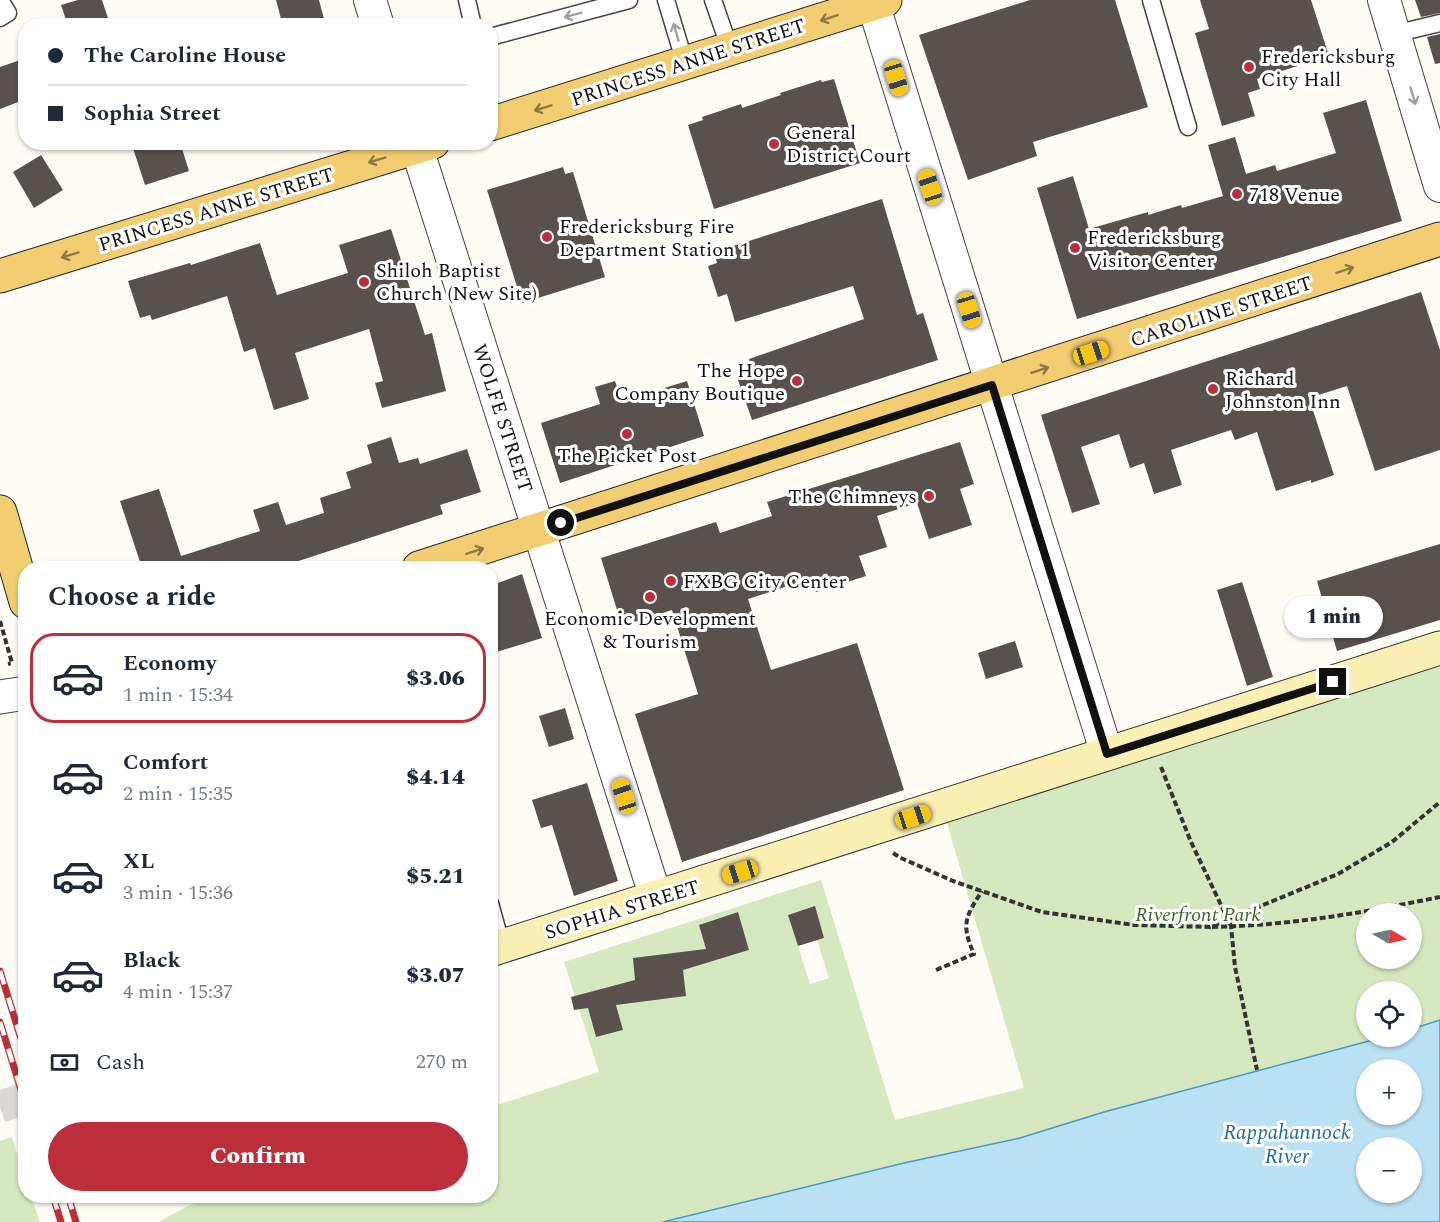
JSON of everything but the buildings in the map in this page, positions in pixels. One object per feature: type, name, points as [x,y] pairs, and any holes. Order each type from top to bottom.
[{"type":"main road","name":"PRINCESS ANNE STREET","points":[[498,121],[877,1]]},
{"type":"main road","name":"PRINCESS ANNE STREET","points":[[0,276],[403,150]]},
{"type":"main road","name":"CAROLINE STREET","points":[[441,561],[1440,239]]},
{"type":"main road","points":[[0,512],[18,574]]},
{"type":"main road","name":"SOPHIA STREET","points":[[498,947],[1440,648]]},
{"type":"street","points":[[370,0],[376,18]]},
{"type":"street","points":[[1384,0],[1440,186]]},
{"type":"street","points":[[877,1],[992,385],[1107,754]]},
{"type":"street","name":"WOLFE STREET","points":[[424,150],[539,530],[656,898]]},
{"type":"lane","points":[[0,0],[8,13],[0,18]]},
{"type":"lane","points":[[466,0],[471,18]]},
{"type":"lane","points":[[498,35],[629,0]]},
{"type":"lane","points":[[666,0],[685,63]]},
{"type":"lane","points":[[713,0],[730,49]]},
{"type":"lane","points":[[1150,0],[1188,127]]},
{"type":"lane","points":[[1395,34],[1440,23]]},
{"type":"path","points":[[0,621],[12,663],[0,666]]},
{"type":"path","points":[[1161,766],[1191,842],[1230,926],[1235,967],[1257,1070]]},
{"type":"path","points":[[1210,927],[1338,874],[1392,842],[1440,802]]},
{"type":"path","points":[[890,850],[922,868],[1042,912],[1134,925],[1210,927],[1286,924],[1352,915],[1440,897]]},
{"type":"path","points":[[936,969],[974,954],[966,937],[965,926],[969,912],[982,891]]},
{"type":"green space","name":"Riverfront Park","points":[[1440,653],[1440,1020],[1422,1026],[1422,981],[1356,981],[1356,1044],[1104,1112],[1020,1138],[904,1163],[663,1222],[158,1222],[195,1203],[498,1203],[498,1105],[599,1072],[564,962],[821,880],[895,1120],[1024,1088],[947,823]],"holes":[[[814,907],[824,938],[817,940],[829,978],[810,984],[788,915]],[[738,912],[749,950],[710,962],[699,925]],[[611,986],[623,1030],[596,1037],[584,994]]]},
{"type":"green space","points":[[12,1137],[18,1156],[18,1203],[33,1203],[40,1222],[0,1222],[0,1141]]},
{"type":"water","name":"Rappahannock River","points":[[1440,1020],[1440,1222],[663,1222],[904,1163],[1020,1138],[1104,1112],[1356,1044],[1356,1047],[1422,1047],[1422,1026]]},
{"type":"tunnel","points":[[0,1107],[18,1101]]},
{"type":"railway","points":[[0,971],[18,1029]]},
{"type":"railway","points":[[0,1022],[18,1080]]},
{"type":"railway","points":[[55,1203],[61,1222]]},
{"type":"railway","points":[[70,1203],[76,1222]]},
{"type":"place","name":"Fredericksburg City Hall","points":[[1249,67]]},
{"type":"place","name":"General District Court","points":[[774,144]]},
{"type":"place","name":"718 Venue","points":[[1237,194]]},
{"type":"place","name":"Fredericksburg Fire Department Station 1","points":[[547,237]]},
{"type":"place","name":"Fredericksburg Visitor Center","points":[[1075,248]]},
{"type":"place","name":"Shiloh Baptist Church (New Site)","points":[[364,282]]},
{"type":"place","name":"The Hope Company Boutique","points":[[797,381]]},
{"type":"place","name":"Richard Johnston Inn","points":[[1213,389]]},
{"type":"place","name":"The Picket Post","points":[[627,434]]},
{"type":"place","name":"The Chimneys","points":[[929,496]]},
{"type":"place","name":"FXBG City Center","points":[[671,581]]},
{"type":"place","name":"Economic Development & Tourism","points":[[650,597]]},
{"type":"route","points":[[561,523],[992,385],[1107,754],[1333,682]]}]
